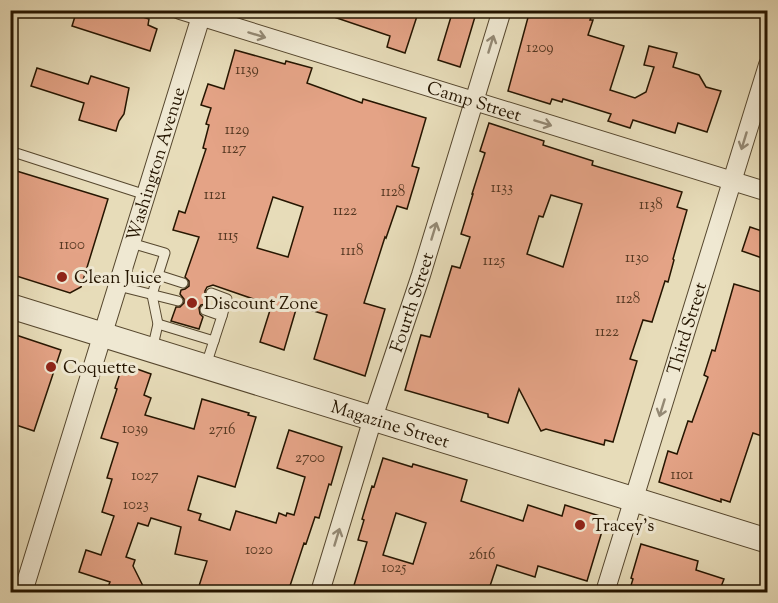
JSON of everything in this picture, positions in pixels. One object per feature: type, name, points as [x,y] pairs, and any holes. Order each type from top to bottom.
[{"type":"street","name":"Camp Street","points":[[180,10],[202,14],[474,102],[768,192]]},
{"type":"street","name":"Fourth Street","points":[[320,592],[502,10]]},
{"type":"street","name":"Washington Avenue","points":[[22,592],[202,14]]},
{"type":"street","name":"Third Street","points":[[606,592],[768,66]]},
{"type":"street","name":"Magazine Street","points":[[10,306],[768,541]]},
{"type":"lane","points":[[10,151],[146,195]]},
{"type":"lane","points":[[131,243],[165,253],[152,295],[158,324],[152,350]]},
{"type":"lane","points":[[158,275],[183,283]]},
{"type":"lane","points":[[118,286],[178,301]]},
{"type":"lane","points":[[206,367],[227,299],[211,293]]},
{"type":"lane","points":[[206,310],[222,316]]},
{"type":"lane","points":[[158,324],[214,341]]},
{"type":"building","points":[[77,10],[122,10],[149,19],[148,25],[157,29],[150,51],[72,26]]},
{"type":"building","points":[[326,10],[419,10],[405,53],[387,47],[390,36],[325,14]]},
{"type":"building","points":[[453,10],[477,10],[460,67],[438,60]]},
{"type":"building","points":[[530,10],[593,10],[590,20],[593,20],[588,35],[624,46],[610,90],[635,98],[646,92],[654,67],[644,65],[649,46],[677,53],[673,67],[699,75],[706,87],[721,91],[707,132],[678,123],[675,133],[633,120],[630,128],[608,121],[611,114],[563,99],[562,102],[552,99],[550,104],[508,91]]},
{"type":"building","points":[[235,50],[285,64],[286,61],[312,68],[307,83],[362,103],[363,99],[426,118],[412,166],[419,168],[407,209],[397,206],[364,303],[385,309],[365,376],[314,359],[327,315],[297,306],[284,350],[260,342],[271,307],[213,285],[207,287],[205,291],[205,297],[209,299],[207,304],[199,308],[203,317],[199,329],[171,321],[176,307],[184,303],[180,294],[181,290],[189,286],[189,281],[185,277],[199,237],[173,230],[179,211],[185,213],[206,149],[203,148],[211,108],[201,105],[208,84],[224,89]],"holes":[[[273,197],[303,207],[288,257],[257,248]]]},
{"type":"building","points":[[37,68],[88,84],[91,76],[129,88],[124,114],[116,131],[79,120],[84,103],[31,86]]},
{"type":"building","points":[[489,123],[544,141],[543,145],[593,161],[592,165],[682,192],[677,207],[687,210],[668,282],[665,281],[652,322],[643,320],[630,359],[637,361],[613,442],[605,440],[604,445],[546,429],[541,431],[519,389],[508,423],[488,417],[488,414],[405,390],[421,335],[430,337],[452,266],[460,268],[470,237],[461,234],[485,153],[480,151]],"holes":[[[551,195],[582,204],[563,267],[527,254],[539,216],[543,217]]]},
{"type":"building","points":[[10,169],[108,199],[81,287],[70,293],[10,274]]},
{"type":"building","points":[[750,227],[768,233],[768,260],[742,251]]},
{"type":"building","points":[[734,284],[768,294],[768,438],[753,433],[730,502],[721,499],[721,502],[659,482],[668,451],[677,454],[688,421],[692,422],[708,377],[704,375],[712,350],[715,351]]},
{"type":"building","points":[[10,333],[61,350],[34,431],[10,423]]},
{"type":"building","points":[[123,364],[151,374],[144,395],[151,398],[145,415],[194,429],[202,399],[256,417],[235,487],[198,476],[188,510],[201,514],[199,520],[230,530],[236,511],[276,523],[279,513],[286,516],[287,513],[294,515],[305,477],[277,468],[289,430],[342,447],[319,518],[315,517],[306,544],[304,543],[288,592],[219,592],[199,586],[207,561],[175,554],[181,527],[151,518],[148,526],[138,523],[126,557],[135,560],[133,566],[146,592],[106,592],[110,582],[79,572],[86,550],[101,555],[114,516],[102,512],[112,479],[107,478],[118,443],[101,438]]},
{"type":"building","points":[[383,458],[467,480],[461,501],[523,521],[528,505],[562,516],[565,505],[606,518],[587,581],[538,566],[535,577],[497,565],[488,592],[352,592],[367,542],[358,540],[364,520],[362,519],[372,486],[374,487]],"holes":[[[396,513],[426,523],[413,564],[383,555]]]},
{"type":"building","points":[[641,544],[698,561],[696,570],[724,579],[719,592],[629,592]]},
{"type":"place","name":"Clean Juice","points":[[62,277]]},
{"type":"place","name":"Discount Zone","points":[[192,303]]},
{"type":"place","name":"Coquette","points":[[51,367]]},
{"type":"place","name":"Tracey's","points":[[580,525]]}]
